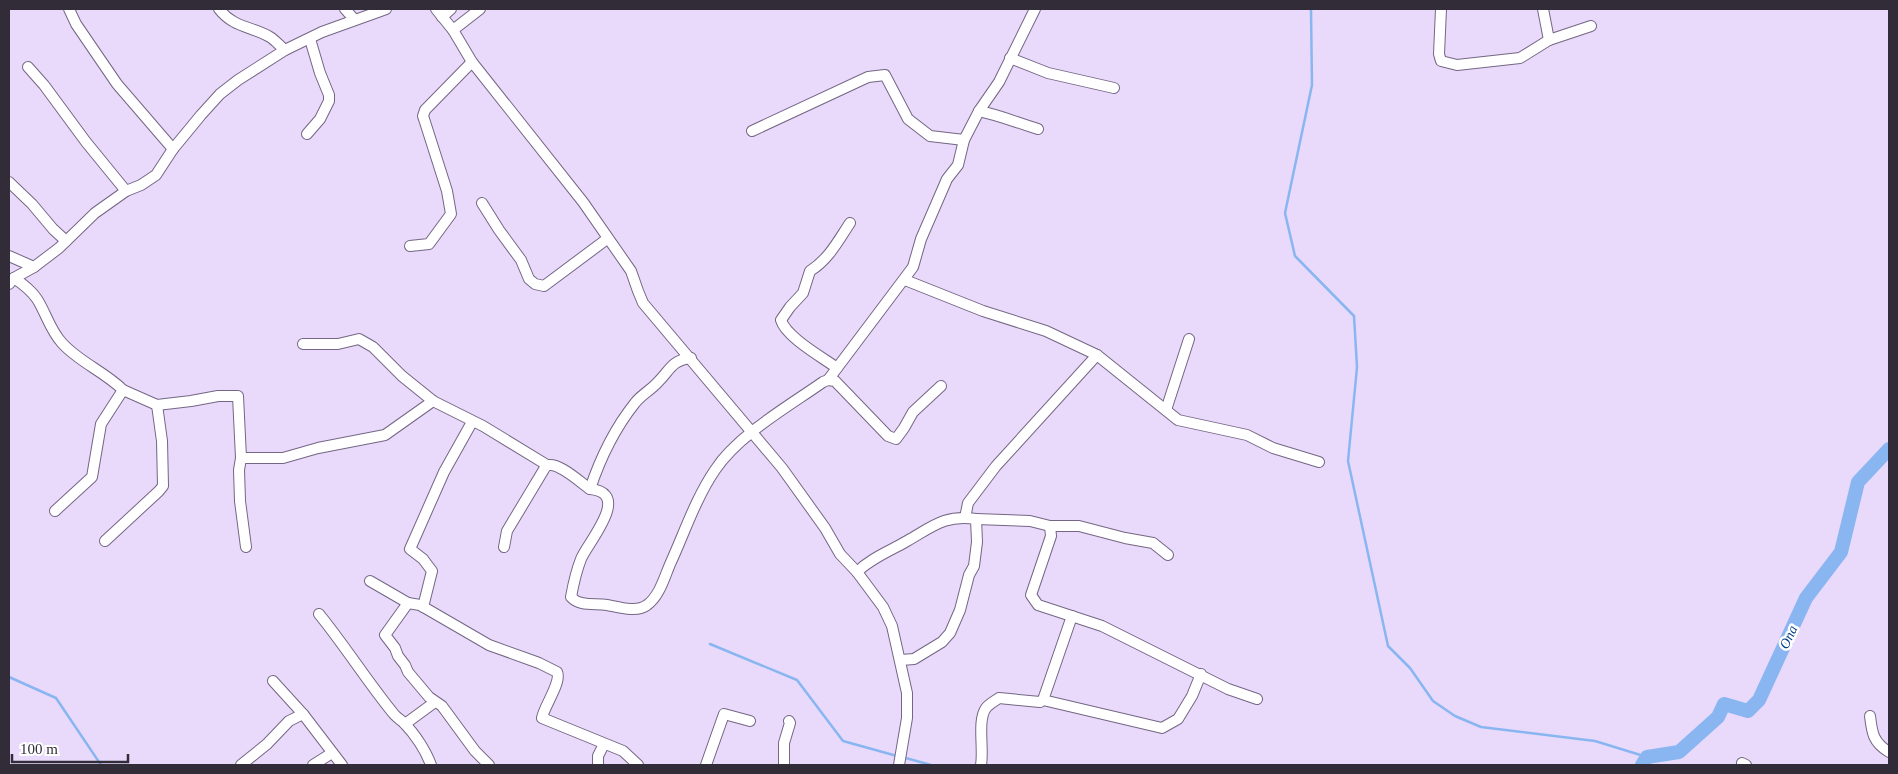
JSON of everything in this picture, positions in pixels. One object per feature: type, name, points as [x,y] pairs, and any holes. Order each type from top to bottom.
[{"type":"street","points":[[69,9],[76,24],[117,84],[173,149]]},
{"type":"street","points":[[218,9],[236,24],[270,37],[285,50]]},
{"type":"street","points":[[346,9],[354,19]]},
{"type":"street","points":[[12,281],[34,268],[95,213],[126,191],[141,185],[156,175],[173,149],[220,94],[251,71],[285,50],[322,32],[386,9]]},
{"type":"street","points":[[451,9],[439,13],[453,30],[472,62],[557,168],[632,271],[643,303],[782,468],[825,528],[840,554],[857,572],[882,608],[892,626],[907,693],[907,718],[900,765]]},
{"type":"street","points":[[453,30],[480,9]]},
{"type":"street","points":[[303,344],[338,344],[359,339],[374,346],[402,376],[433,401],[547,465],[555,465],[586,484],[590,489],[602,493],[606,498],[609,508],[599,531],[593,537],[581,558],[571,597],[576,601],[592,605],[643,607],[649,604],[659,589],[699,498],[714,471],[731,448],[828,380],[905,280],[913,267],[921,239],[947,179],[958,164],[964,140],[979,111],[999,82],[1035,9]]},
{"type":"street","points":[[1441,9],[1438,54],[1441,61],[1457,65],[1520,58],[1549,40],[1591,26]]},
{"type":"street","points":[[1543,9],[1549,40]]},
{"type":"street","points":[[307,134],[320,119],[329,101],[329,94],[320,73],[310,39]]},
{"type":"street","points":[[1010,58],[1048,73],[1114,88]]},
{"type":"street","points":[[410,246],[429,244],[451,214],[447,191],[423,116],[425,110],[472,62]]},
{"type":"street","points":[[28,67],[126,191]]},
{"type":"street","points":[[752,131],[868,77],[884,75],[908,119],[930,136],[964,140]]},
{"type":"street","points":[[979,111],[1038,129]]},
{"type":"street","points":[[9,182],[32,204],[53,229],[66,240]]},
{"type":"street","points":[[482,203],[498,230],[522,260],[529,279],[535,284],[544,286],[551,282],[565,268],[608,239]]},
{"type":"street","points":[[837,368],[803,345],[783,325],[781,320],[803,293],[810,271],[821,264],[850,223]]},
{"type":"street","points":[[9,256],[34,268]]},
{"type":"street","points":[[905,280],[983,311],[1046,331],[1097,355],[1178,420],[1247,435],[1274,448],[1319,462]]},
{"type":"street","points":[[12,281],[26,286],[37,298],[53,332],[63,345],[94,366],[123,390],[157,404],[218,396],[238,396],[241,458],[239,470],[240,501],[246,547]]},
{"type":"street","points":[[1166,410],[1189,340]]},
{"type":"street","points":[[965,518],[968,503],[996,466],[1097,355]]},
{"type":"street","points":[[590,489],[600,461],[635,402],[658,383],[675,363],[682,359],[691,358]]},
{"type":"street","points":[[828,380],[835,381],[888,436],[896,439],[913,412],[941,386]]},
{"type":"street","points":[[55,511],[92,477],[101,424],[123,390]]},
{"type":"street","points":[[241,458],[282,458],[318,448],[385,435],[433,401]]},
{"type":"street","points":[[105,540],[163,486],[162,441],[157,404]]},
{"type":"street","points":[[423,607],[432,571],[423,559],[410,550],[444,472],[472,422]]},
{"type":"street","points":[[504,548],[509,528],[518,515],[530,490],[547,465]]},
{"type":"street","points":[[857,572],[866,562],[907,541],[931,525],[950,519],[965,518],[1030,521],[1050,526],[1079,526],[1153,543],[1168,555]]},
{"type":"street","points":[[901,660],[914,659],[942,642],[950,633],[960,610],[969,575],[974,566],[977,542],[976,519]]},
{"type":"street","points":[[1050,526],[1050,536],[1031,596],[1038,605],[1102,626],[1228,689],[1257,699]]},
{"type":"street","points":[[370,581],[408,603],[423,607],[489,645],[558,672],[558,680],[542,718],[623,751],[638,765]]},
{"type":"street","points":[[408,603],[385,635],[395,648],[408,672],[429,697],[442,706],[475,752],[489,765]]},
{"type":"street","points":[[319,614],[343,644],[356,666],[394,714],[405,724],[428,756],[431,765]]},
{"type":"street","points":[[1043,700],[1072,616]]},
{"type":"street","points":[[981,765],[983,754],[981,720],[987,708],[999,698],[1040,702],[1043,700],[1162,728],[1178,720],[1192,696],[1201,674]]},
{"type":"street","points":[[273,682],[303,714],[342,765]]},
{"type":"street","points":[[405,724],[435,702]]},
{"type":"street","points":[[241,765],[267,744],[289,721],[303,714]]},
{"type":"street","points":[[706,765],[724,714],[750,721]]},
{"type":"street","points":[[1870,716],[1872,734],[1881,747],[1889,752]]},
{"type":"street","points":[[784,765],[784,743],[789,721]]},
{"type":"street","points":[[598,765],[598,756],[604,744]]},
{"type":"street","points":[[313,765],[332,753]]},
{"type":"waterway","points":[[1311,9],[1312,85],[1285,213],[1295,256],[1354,316],[1357,367],[1348,461],[1388,646],[1410,668],[1433,701],[1455,716],[1481,727],[1595,741],[1647,757]]},
{"type":"waterway","name":"Ona","points":[[1642,765],[1647,757],[1679,752],[1718,717],[1724,704],[1748,711],[1759,700],[1806,598],[1841,552],[1858,482],[1889,449]]},
{"type":"waterway","points":[[710,644],[797,680],[843,741],[897,756]]},
{"type":"waterway","points":[[9,677],[56,698],[101,765]]},
{"type":"waterway","points":[[902,757],[931,765]]}]
